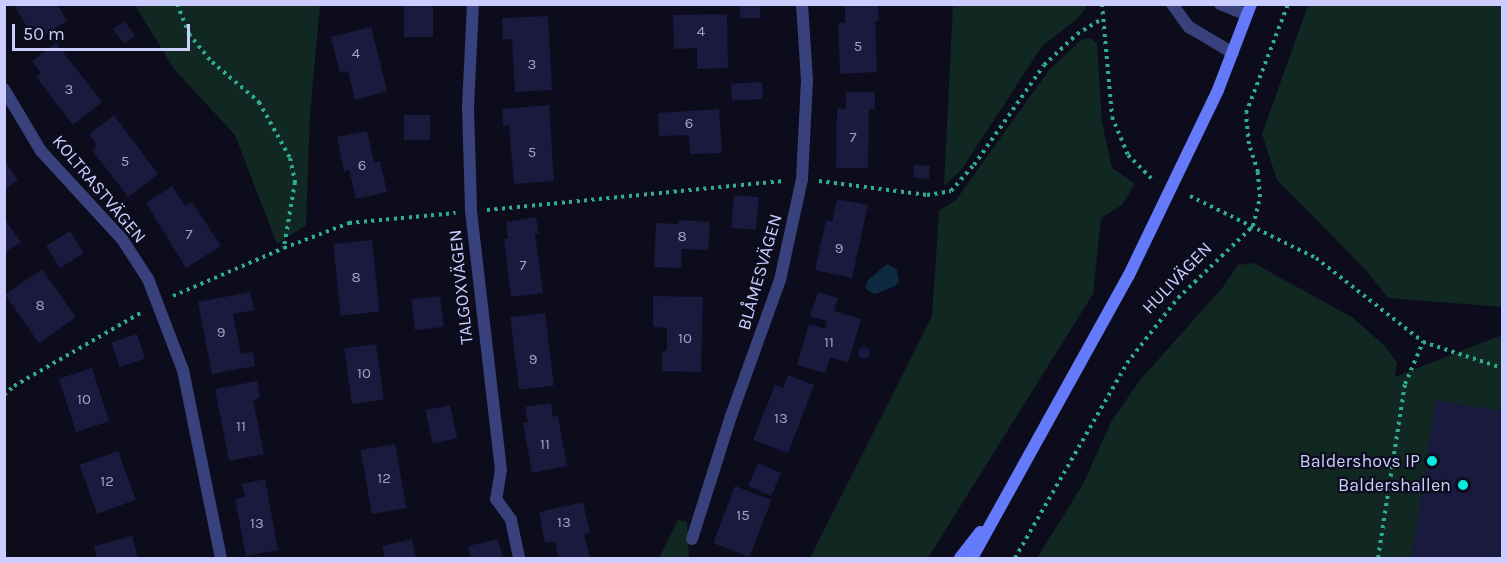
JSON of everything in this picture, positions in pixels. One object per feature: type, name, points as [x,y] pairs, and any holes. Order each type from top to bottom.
[{"type":"main road","name":"HULIVÄGEN","points":[[972,558],[1129,275],[1233,53],[1249,10]]},
{"type":"main road","name":"HULIVÄGEN","points":[[960,558],[1003,502]]},
{"type":"street","name":"TALGOXVÄGEN","points":[[473,4],[468,106],[471,211],[501,469],[496,499],[511,520],[519,558]]},
{"type":"street","name":"BLÅMESVÄGEN","points":[[692,539],[719,461],[731,416],[780,280],[802,179],[807,80],[802,4]]},
{"type":"street","points":[[1172,4],[1189,27],[1233,53]]},
{"type":"street","points":[[1220,4],[1249,10]]},
{"type":"street","name":"KOLTRASTVÄGEN","points":[[4,89],[41,151],[122,239],[148,279],[183,370],[220,558]]},
{"type":"path","points":[[177,4],[189,34],[212,62],[259,102],[290,158],[295,182],[284,248]]},
{"type":"path","points":[[1102,4],[1112,117],[1128,155],[1151,178]]},
{"type":"path","points":[[1253,225],[1260,197],[1258,172],[1249,144],[1246,113],[1288,4]]},
{"type":"path","points":[[4,395],[14,386],[158,303],[284,248],[349,223],[802,179],[927,195],[951,191],[974,165],[1044,65],[1077,34],[1102,19]]},
{"type":"path","points":[[1190,196],[1316,258],[1423,342],[1503,368]]},
{"type":"path","name":"HULIVÄGEN","points":[[1014,558],[1127,363],[1178,298],[1253,225]]},
{"type":"path","points":[[1378,558],[1406,384],[1423,342]]},
{"type":"green space","points":[[135,5],[320,5],[310,115],[306,225],[277,244],[235,135],[174,69]]},
{"type":"green space","points":[[953,5],[1088,5],[1077,19],[1042,46],[962,169],[944,186]]},
{"type":"green space","points":[[1308,5],[1502,5],[1502,307],[1388,298],[1365,269],[1277,180],[1262,134]]},
{"type":"green space","points":[[1090,38],[1097,43],[1102,122],[1112,168],[1135,184],[1122,205],[1101,218],[1093,294],[928,558],[810,558],[932,316],[939,211],[956,200],[1049,70],[1081,40]]},
{"type":"green space","points":[[1254,263],[1353,318],[1385,346],[1397,363],[1395,377],[1502,335],[1502,558],[1037,558],[1082,486],[1111,422],[1140,380],[1223,287],[1238,265]]},
{"type":"green space","points":[[678,520],[687,522],[689,558],[659,558]]},
{"type":"water","points":[[887,264],[897,270],[899,281],[895,286],[875,294],[868,291],[865,286],[868,280]]},
{"type":"building","points":[[13,4],[57,4],[67,21],[36,41]]},
{"type":"building","points":[[404,4],[433,4],[433,37],[404,37]]},
{"type":"building","points":[[740,4],[760,4],[760,18],[740,18]]},
{"type":"building","points":[[878,5],[879,21],[875,21],[877,72],[840,74],[838,23],[845,23],[845,6]]},
{"type":"building","points":[[727,14],[728,68],[697,69],[697,48],[674,49],[673,15]]},
{"type":"building","points":[[548,16],[552,90],[515,92],[512,39],[503,39],[502,18]]},
{"type":"building","points":[[124,21],[135,35],[124,44],[113,30]]},
{"type":"building","points":[[371,27],[387,91],[355,100],[348,71],[340,73],[331,37]]},
{"type":"building","points":[[56,43],[102,102],[73,125],[36,77],[41,73],[32,61]]},
{"type":"building","points":[[762,82],[763,99],[732,101],[731,84]]},
{"type":"building","points":[[846,92],[875,92],[875,109],[869,109],[868,168],[836,168],[837,108],[846,109]]},
{"type":"building","points":[[549,105],[554,181],[514,184],[509,125],[503,126],[502,109]]},
{"type":"building","points":[[719,109],[722,153],[690,154],[689,135],[659,136],[658,113]]},
{"type":"building","points":[[114,115],[158,174],[128,197],[92,150],[97,145],[89,134]]},
{"type":"building","points":[[404,115],[430,115],[430,140],[404,140]]},
{"type":"building","points":[[367,131],[374,162],[380,161],[387,192],[356,199],[349,170],[344,172],[337,137]]},
{"type":"building","points":[[7,164],[18,180],[4,190],[4,166]]},
{"type":"building","points":[[914,165],[930,166],[929,179],[913,178]]},
{"type":"building","points":[[172,186],[185,206],[192,202],[221,246],[186,268],[146,203]]},
{"type":"building","points":[[734,195],[759,197],[756,230],[731,228]]},
{"type":"building","points":[[837,199],[868,205],[852,278],[815,270],[826,220],[832,222]]},
{"type":"building","points":[[536,217],[539,234],[535,234],[543,293],[511,297],[504,239],[508,239],[506,222]]},
{"type":"building","points":[[4,218],[21,242],[4,253]]},
{"type":"building","points":[[679,220],[710,222],[708,250],[682,249],[681,268],[654,267],[656,223],[679,224]]},
{"type":"building","points":[[70,231],[84,253],[60,268],[46,246]]},
{"type":"building","points":[[372,240],[380,312],[341,316],[333,244]]},
{"type":"building","points":[[42,269],[76,317],[39,343],[5,295]]},
{"type":"building","points":[[250,292],[254,310],[233,314],[241,354],[253,352],[255,366],[212,374],[198,302]]},
{"type":"building","points":[[818,292],[838,298],[834,311],[861,319],[848,363],[830,357],[825,373],[797,365],[809,324],[825,329],[827,321],[810,316]]},
{"type":"building","points":[[440,296],[444,327],[415,330],[411,300]]},
{"type":"building","points":[[653,296],[703,297],[701,372],[662,371],[662,351],[667,351],[667,328],[653,327]]},
{"type":"building","points":[[545,313],[554,385],[519,390],[510,317]]},
{"type":"building","points":[[137,334],[145,359],[119,367],[111,342]]},
{"type":"building","points":[[376,344],[384,399],[352,404],[344,348]]},
{"type":"building","points":[[866,347],[870,353],[866,359],[862,359],[858,351]]},
{"type":"building","points":[[92,368],[109,421],[76,432],[59,379]]},
{"type":"building","points":[[788,375],[814,385],[788,453],[753,440],[775,385],[783,388]]},
{"type":"building","points":[[257,381],[260,398],[253,400],[264,454],[229,461],[215,389]]},
{"type":"building","name":"Baldershallen","points":[[1436,401],[1502,411],[1502,558],[1412,558]]},
{"type":"building","points":[[551,403],[553,417],[558,416],[567,466],[532,473],[523,423],[528,422],[525,407]]},
{"type":"building","points":[[450,405],[457,438],[433,443],[426,410]]},
{"type":"building","points":[[395,444],[406,508],[372,514],[361,450]]},
{"type":"building","points":[[118,451],[136,500],[97,514],[79,465]]},
{"type":"building","points":[[758,463],[781,473],[771,496],[748,486]]},
{"type":"building","points":[[265,479],[278,550],[246,556],[235,499],[245,497],[242,484]]},
{"type":"building","points":[[735,486],[771,500],[750,557],[713,543]]},
{"type":"building","points":[[583,502],[590,533],[584,535],[590,558],[558,558],[555,541],[545,543],[539,512]]},
{"type":"building","points":[[132,536],[138,558],[97,558],[94,546]]},
{"type":"building","points":[[412,539],[416,558],[385,558],[382,546]]},
{"type":"building","points":[[498,539],[503,558],[471,558],[468,546]]},
{"type":"place","name":"Baldershovs IP","points":[[1432,461]]},
{"type":"place","name":"Baldershallen","points":[[1463,485]]}]
